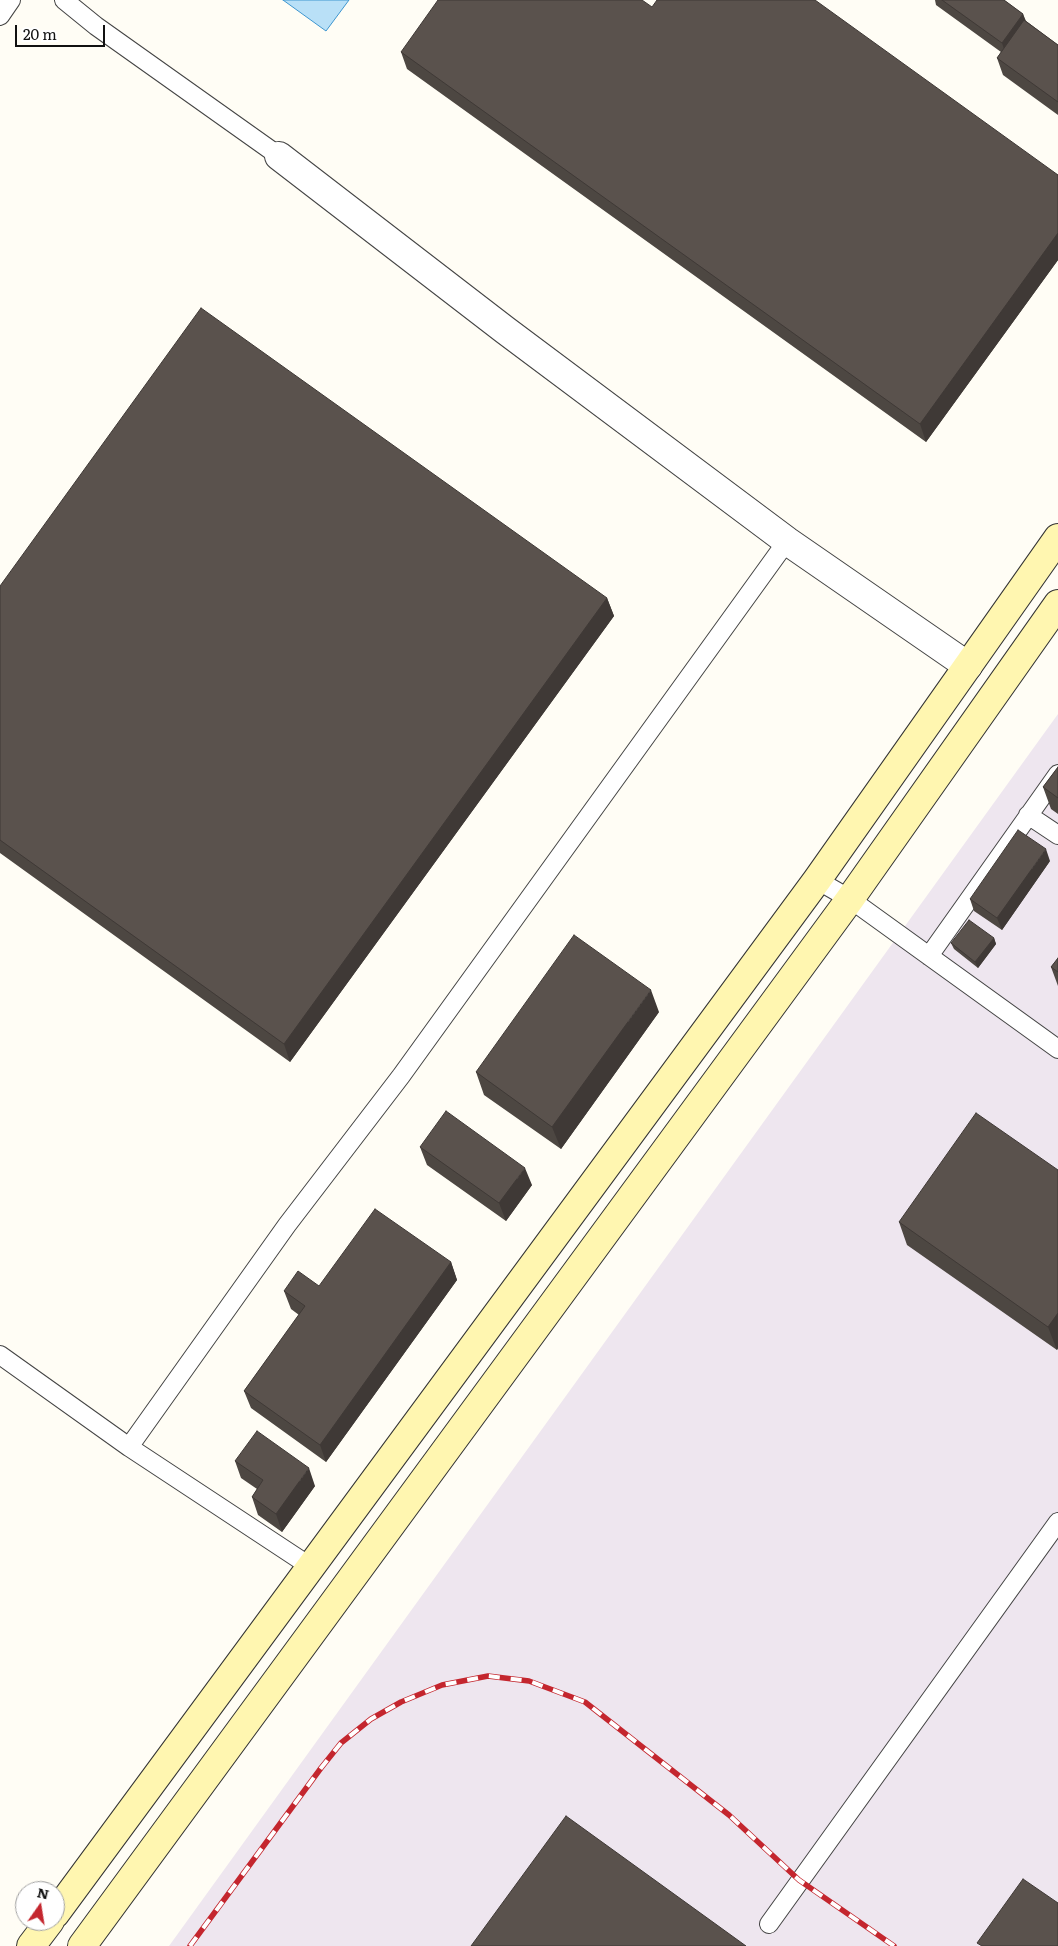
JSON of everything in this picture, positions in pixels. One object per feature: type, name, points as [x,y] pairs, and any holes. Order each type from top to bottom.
[{"type":"street","points":[[279,156],[505,330],[787,541],[968,666]]},
{"type":"street","points":[[65,1900],[817,880],[1058,538]]},
{"type":"street","points":[[82,1946],[850,899],[1058,604]]},
{"type":"street","points":[[31,1946],[42,1931]]},
{"type":"lane","points":[[0,16],[11,0]]},
{"type":"lane","points":[[64,0],[96,26],[279,156]]},
{"type":"lane","points":[[129,1447],[287,1224],[401,1076],[787,541]]},
{"type":"lane","points":[[929,956],[1058,774]]},
{"type":"lane","points":[[1028,815],[1058,835]]},
{"type":"lane","points":[[817,880],[850,899],[1058,1049]]},
{"type":"lane","points":[[0,1355],[129,1447],[311,1567]]},
{"type":"lane","points":[[769,1924],[1058,1522]]},
{"type":"shaded area","points":[[1058,714],[1058,1946],[169,1946]]},
{"type":"water","points":[[283,0],[349,0],[326,31]]},
{"type":"building","points":[[438,0],[642,0],[652,7],[657,0],[815,0],[1058,175],[1058,233],[920,424],[401,52]]},
{"type":"building","points":[[942,0],[1004,0],[1023,14],[1002,43]]},
{"type":"building","points":[[1024,20],[1058,45],[1058,102],[997,58]]},
{"type":"building","points":[[201,308],[607,598],[284,1044],[0,840],[0,586]]},
{"type":"building","points":[[1058,767],[1058,798],[1043,787]]},
{"type":"building","points":[[1018,830],[1046,849],[997,918],[970,899]]},
{"type":"building","points":[[969,920],[994,938],[975,962],[951,943]]},
{"type":"building","points":[[574,935],[651,990],[552,1127],[476,1072]]},
{"type":"building","points":[[1058,958],[1058,972],[1051,967]]},
{"type":"building","points":[[446,1111],[525,1168],[499,1203],[420,1147]]},
{"type":"building","points":[[976,1113],[1058,1170],[1058,1313],[1048,1327],[899,1222]]},
{"type":"building","points":[[375,1209],[451,1262],[320,1445],[244,1391],[305,1306],[284,1291],[298,1271],[319,1286]]},
{"type":"building","points":[[257,1431],[309,1468],[276,1514],[252,1497],[263,1480],[235,1461]]},
{"type":"building","points":[[566,1816],[746,1946],[471,1946]]},
{"type":"building","points":[[1023,1879],[1058,1903],[1058,1946],[982,1946],[977,1943]]},
{"type":"railway","points":[[190,1946],[341,1743],[371,1719],[401,1702],[442,1685],[488,1676],[529,1681],[585,1702],[729,1815],[799,1880],[894,1946]]}]
